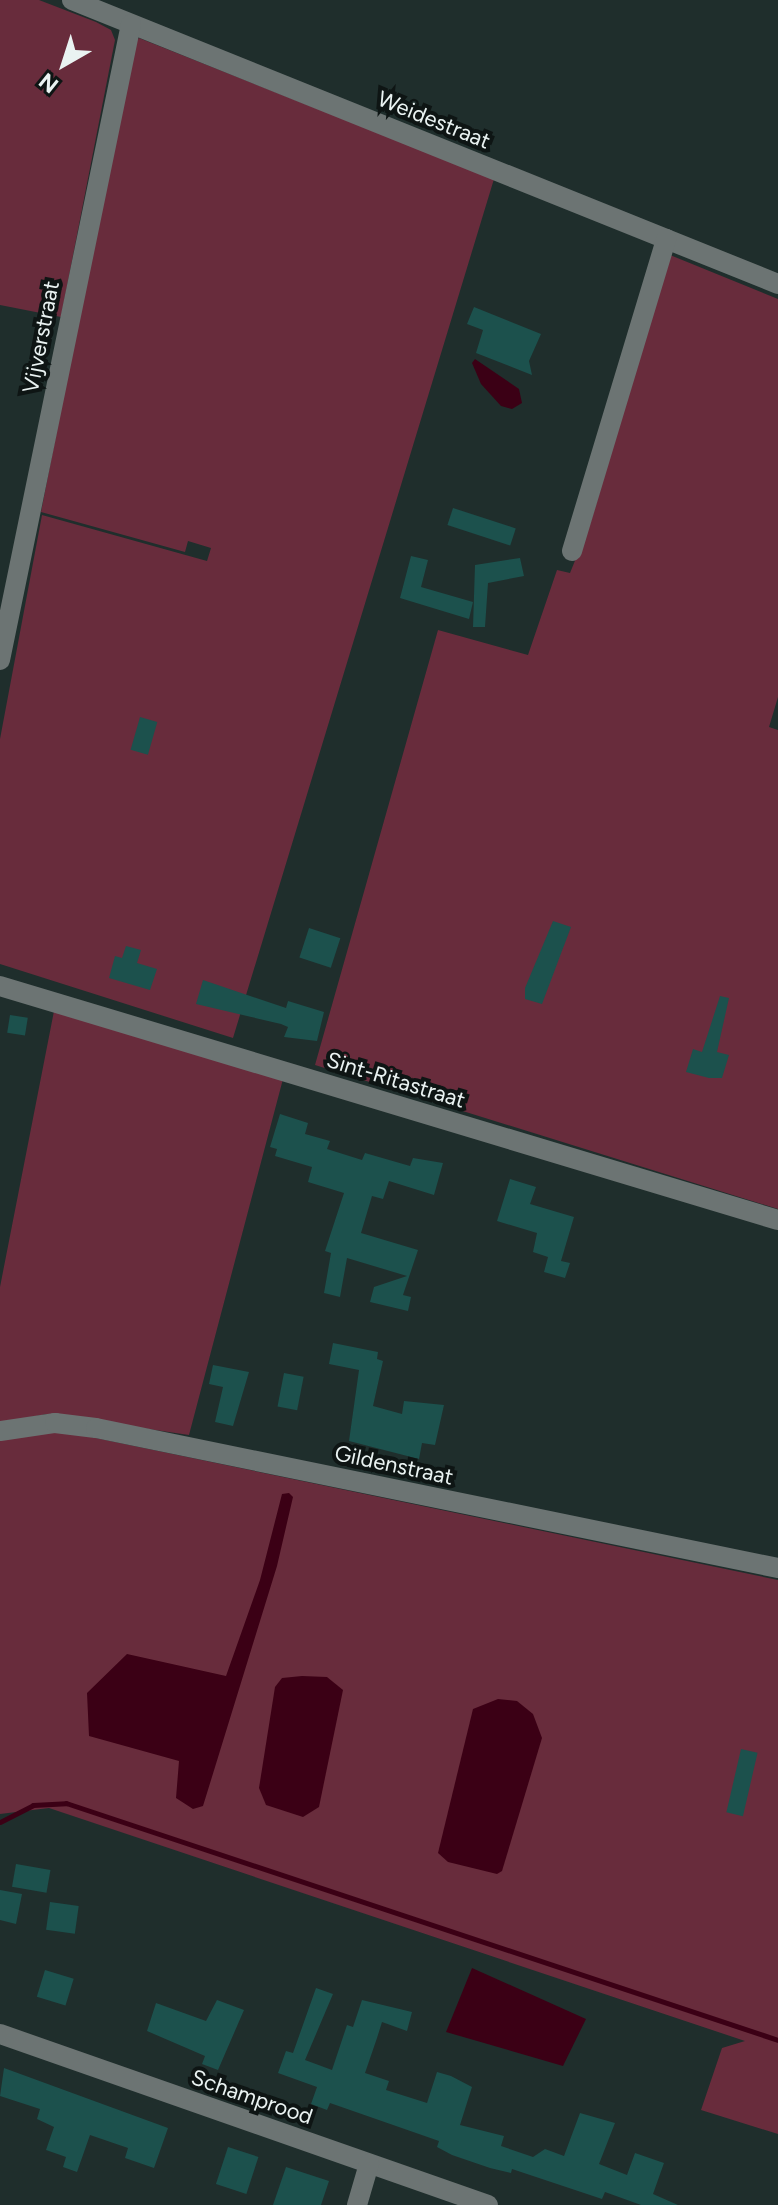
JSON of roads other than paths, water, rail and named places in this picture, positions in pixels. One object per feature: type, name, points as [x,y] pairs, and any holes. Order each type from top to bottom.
[{"type":"street","name":"Weidestraat","points":[[72,0],[778,284]]},
{"type":"street","name":"Vijverstraat","points":[[0,660],[131,24]]},
{"type":"street","points":[[572,551],[666,239]]},
{"type":"street","name":"Sint-Ritastraat","points":[[0,986],[778,1220]]},
{"type":"street","name":"Gildenstraat","points":[[0,1431],[55,1423],[96,1428],[778,1568]]},
{"type":"street","name":"Schamprood","points":[[0,2034],[488,2205]]},
{"type":"street","points":[[357,2205],[369,2164]]},
{"type":"waterway","points":[[0,1822],[33,1805],[66,1803],[778,2040]]}]
